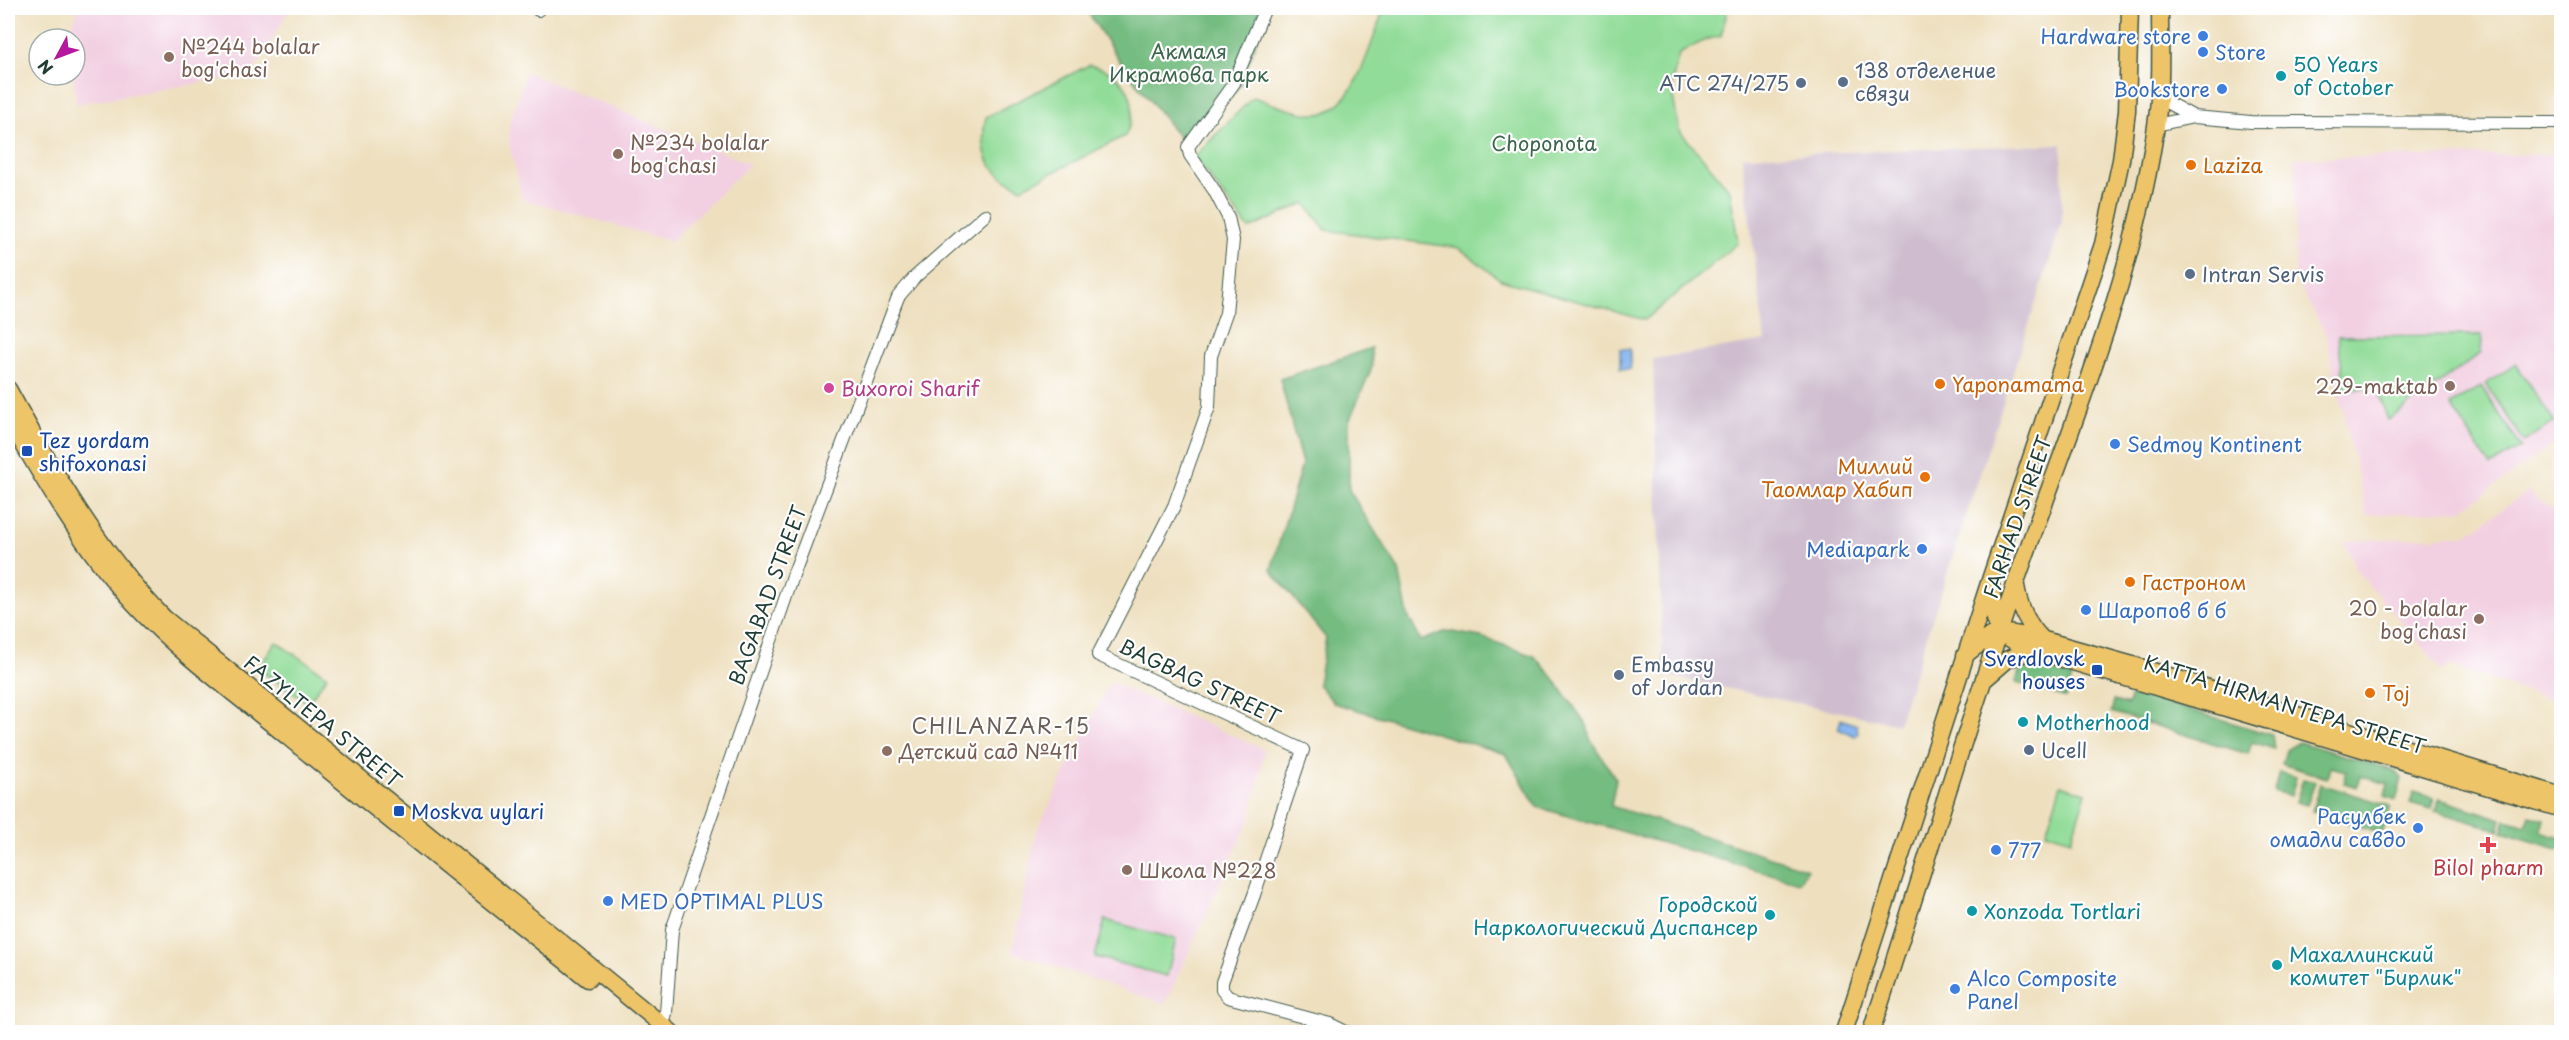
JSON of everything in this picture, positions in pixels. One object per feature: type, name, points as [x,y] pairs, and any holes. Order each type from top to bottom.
[{"type":"main road","name":"FARHAD STREET","points":[[1844,1032],[1965,655],[2095,273],[2108,223],[2127,111],[2130,8]]},
{"type":"main road","name":"FARHAD STREET","points":[[1871,1032],[2000,632],[2126,263],[2140,208],[2156,125],[2159,98],[2160,8]]},
{"type":"main road","name":"FAZYLTEPA STREET","points":[[8,389],[38,445],[102,544],[129,580],[164,618],[661,1031]]},
{"type":"main road","name":"FAZYLTEPA STREET","points":[[8,417],[92,552],[121,590],[148,619],[322,765],[661,1031]]},
{"type":"main road","points":[[1965,655],[1990,636],[2000,632],[1995,623],[1991,577]]},
{"type":"main road","points":[[1985,679],[2008,659],[2038,645],[2018,602],[2016,585]]},
{"type":"main road","name":"KATTA HIRMАNTEPA STREET","points":[[2000,632],[2013,642],[2038,645],[2562,796]]},
{"type":"main road","name":"KATTA HIRMАNTEPA STREET","points":[[2038,645],[2562,809]]},
{"type":"street","name":"BAGBAG STREET","points":[[1265,8],[1234,83],[1188,147],[1228,217],[1233,240],[1226,313],[1211,356],[1209,407],[1173,506],[1098,655],[1304,750],[1222,982],[1222,990],[1228,998],[1330,1024],[1346,1032]]},
{"type":"street","points":[[2159,98],[2194,117]]},
{"type":"street","points":[[2156,125],[2194,117],[2251,122],[2562,123]]},
{"type":"street","name":"BAGABAD STREET","points":[[661,1031],[666,1013],[672,930],[794,573],[898,297],[915,278],[985,215]]},
{"type":"shaded area","name":"№244 bolalar bog'chasi","points":[[78,8],[290,8],[252,74],[76,104],[74,87],[87,87],[87,27],[72,27]]},
{"type":"shaded area","name":"№234 bolalar bog'chasi","points":[[526,72],[750,164],[671,241],[522,199],[509,143],[509,126]]},
{"type":"shaded area","points":[[2062,144],[2062,223],[1898,724],[1663,675],[1653,359],[1765,341],[1742,156]]},
{"type":"shaded area","name":"229-maktab","points":[[2561,154],[2561,439],[2462,510],[2367,515],[2325,333],[2295,278],[2295,158]]},
{"type":"shaded area","name":"20 - bolalar bog'chasi","points":[[2528,491],[2561,516],[2561,703],[2450,666],[2443,671],[2357,571],[2344,541],[2466,535]]},
{"type":"shaded area","name":"Школа №228","points":[[1110,682],[1265,750],[1250,819],[1165,1004],[1012,952],[1037,830]]},
{"type":"green space","name":"Акмаля Икрамова парк","points":[[1085,8],[1268,8],[1241,84],[1187,147],[1125,69]]},
{"type":"green space","name":"Choponota","points":[[1384,8],[1728,8],[1721,36],[1705,40],[1679,54],[1671,86],[1679,130],[1730,190],[1738,243],[1645,320],[1501,280],[1459,248],[1326,230],[1305,203],[1249,229],[1194,157],[1253,97],[1311,114],[1326,112],[1339,104],[1350,91],[1359,74]]},
{"type":"green space","points":[[1089,65],[1113,75],[1128,91],[1132,112],[1125,136],[1022,188],[1001,176],[988,160],[985,151],[983,141],[986,117]]},
{"type":"green space","points":[[2482,335],[2481,353],[2388,420],[2376,386],[2345,391],[2338,336]]},
{"type":"green space","points":[[1371,348],[1372,367],[1349,421],[1349,490],[1399,570],[1408,616],[1421,641],[1447,631],[1481,637],[1534,656],[1552,676],[1587,725],[1590,739],[1616,779],[1611,806],[1808,869],[1799,882],[1537,807],[1506,754],[1334,703],[1318,684],[1326,638],[1271,570],[1302,464],[1280,379]]},
{"type":"green space","points":[[2516,364],[2554,422],[2524,442],[2486,384]]},
{"type":"green space","points":[[2481,386],[2521,447],[2490,466],[2451,405]]},
{"type":"green space","points":[[276,642],[327,676],[308,703],[258,669]]},
{"type":"green space","points":[[2022,662],[2072,677],[2066,698],[2016,682]]},
{"type":"green space","points":[[2132,692],[2272,735],[2274,749],[2252,742],[2248,754],[2111,712],[2114,701],[2128,705]]},
{"type":"green space","points":[[2299,742],[2396,771],[2402,779],[2396,800],[2385,796],[2388,784],[2360,776],[2357,787],[2344,783],[2347,771],[2330,767],[2327,778],[2282,764],[2286,750]]},
{"type":"green space","points":[[2279,772],[2296,777],[2291,796],[2274,791]]},
{"type":"green space","points":[[2303,779],[2315,782],[2307,805],[2296,802]]},
{"type":"green space","points":[[2320,784],[2391,806],[2382,834],[2312,811]]},
{"type":"green space","points":[[2061,785],[2086,793],[2071,840],[2046,832]]},
{"type":"green space","points":[[2414,792],[2434,798],[2431,809],[2410,803]]},
{"type":"green space","points":[[2439,799],[2502,819],[2499,830],[2435,811]]},
{"type":"green space","points":[[2530,815],[2544,819],[2541,831],[2561,837],[2561,850],[2502,832],[2506,820],[2526,826]]},
{"type":"green space","points":[[1105,920],[1176,939],[1167,976],[1095,957]]},
{"type":"water","points":[[1620,349],[1630,349],[1630,369],[1620,369]]},
{"type":"water","points":[[1841,719],[1857,725],[1858,734],[1855,736],[1838,729]]},
{"type":"place","name":"Hardware store","points":[[2203,36]]},
{"type":"place","name":"Store","points":[[2203,52]]},
{"type":"place","name":"№244 bolalar bog'chasi","points":[[169,57]]},
{"type":"place","name":"50 Years of October","points":[[2281,76]]},
{"type":"place","name":"138 отделение связи","points":[[1843,82]]},
{"type":"place","name":"АТС 274/275","points":[[1801,83]]},
{"type":"place","name":"Bookstore","points":[[2222,89]]},
{"type":"place","name":"№234 bolalar bog'chasi","points":[[618,154]]},
{"type":"place","name":"Laziza","points":[[2191,165]]},
{"type":"place","name":"Intran Servis","points":[[2190,274]]},
{"type":"place","name":"Yaponamama","points":[[1940,384]]},
{"type":"place","name":"229-maktab","points":[[2450,386]]},
{"type":"place","name":"Buxoroi Sharif","points":[[829,388]]},
{"type":"place","name":"Sedmoy Kontinent","points":[[2115,444]]},
{"type":"place","name":"Tez yordam shifoxonasi","points":[[27,451]]},
{"type":"place","name":"Миллий Таомлар Хабип","points":[[1925,477]]},
{"type":"place","name":"Mediapark","points":[[1922,549]]},
{"type":"place","name":"Гастроном","points":[[2130,582]]},
{"type":"place","name":"Шаропов б б","points":[[2086,610]]},
{"type":"place","name":"20 - bolalar bog'chasi","points":[[2479,619]]},
{"type":"place","name":"Sverdlovsk houses","points":[[2097,670]]},
{"type":"place","name":"Embassy of Jordan","points":[[1619,675]]},
{"type":"place","name":"Toj","points":[[2370,693]]},
{"type":"place","name":"Motherhood","points":[[2023,722]]},
{"type":"place","name":"Ucell","points":[[2029,750]]},
{"type":"place","name":"Детский сад №411","points":[[887,751]]},
{"type":"place","name":"Moskva uylari","points":[[399,811]]},
{"type":"place","name":"Расулбек омадли савдо","points":[[2418,828]]},
{"type":"place","name":"Bilol pharm","points":[[2488,845]]},
{"type":"place","name":"777","points":[[1996,850]]},
{"type":"place","name":"Школа №228","points":[[1127,870]]},
{"type":"place","name":"MED OPTIMAL PLUS","points":[[608,901]]},
{"type":"place","name":"Xonzoda Tortlari","points":[[1972,911]]},
{"type":"place","name":"Городской Наркологический Диспансер","points":[[1770,915]]},
{"type":"place","name":"Махаллинский комитет \"Бирлик\"","points":[[2277,965]]},
{"type":"place","name":"Alco Composite Panel","points":[[1955,989]]},
{"type":"district","name":"CHILANZAR-15","points":[[1001,725]]}]
